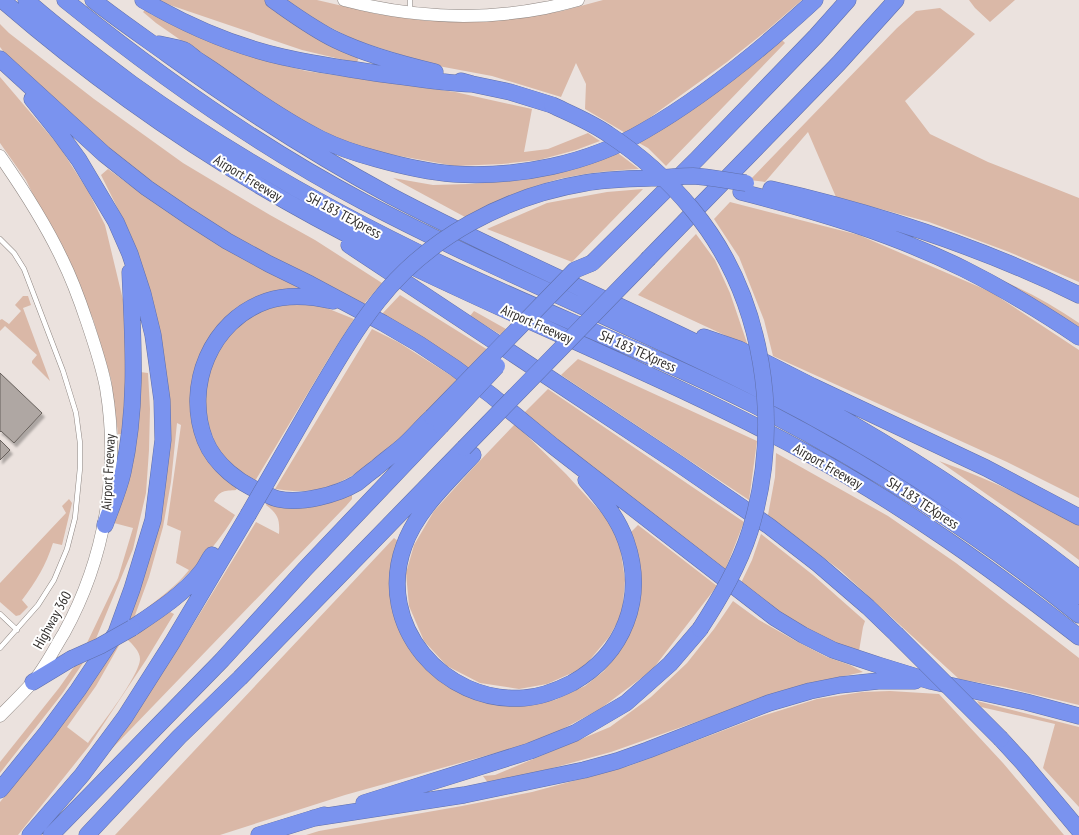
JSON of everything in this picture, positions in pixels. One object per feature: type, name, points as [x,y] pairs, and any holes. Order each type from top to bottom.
[{"type":"highway","name":"Airport Freeway","points":[[2,0],[65,52],[130,100],[204,151],[279,197],[341,232],[382,252],[703,400],[808,453],[924,523],[988,568],[1079,637]]},
{"type":"highway","name":"SH 183 TEXpress","points":[[26,0],[81,46],[163,106],[238,155],[297,190],[376,233],[448,268],[692,375],[754,405],[820,440],[928,505],[1016,566],[1079,615]]},
{"type":"highway","name":"SH 183 TEXpress","points":[[65,0],[106,33],[191,95],[295,162],[402,222],[542,289],[704,362],[858,443],[962,509],[1079,596]]},
{"type":"highway","points":[[93,0],[129,28],[226,96],[272,126],[388,194],[460,231],[652,320],[792,390],[936,475],[990,512],[1079,578]]},
{"type":"highway","points":[[143,0],[191,25],[234,42],[281,56],[320,65],[445,83],[472,84]]},
{"type":"highway","points":[[259,835],[530,751],[575,733],[626,703],[670,664],[700,629],[717,603],[736,567],[750,532],[759,496],[764,458],[766,418],[764,383],[758,343],[747,307],[733,274],[714,240],[693,210],[668,182],[638,155],[607,133],[581,118],[552,105],[510,92],[472,84],[390,61],[349,46],[317,30],[273,0]]},
{"type":"highway","points":[[150,42],[184,50],[274,113],[339,147],[416,169],[453,174],[487,174],[530,170],[568,162],[606,149],[643,132],[681,108],[719,80],[815,0]]},
{"type":"highway","points":[[51,835],[222,660],[436,421],[615,240],[697,160],[816,36],[848,0]]},
{"type":"highway","points":[[0,59],[104,154],[147,188],[227,241],[352,306],[413,340],[455,368],[523,419],[553,446],[601,496],[617,521],[626,542],[632,567],[633,590],[631,607],[621,636],[597,666],[582,677],[564,687],[545,694],[525,698],[494,697],[464,687],[452,680],[427,659],[413,641],[404,623],[399,607],[397,575],[399,560],[404,544],[423,512],[468,452],[525,386],[838,64],[896,0]]},
{"type":"highway","points":[[0,62],[60,134],[79,160],[116,222],[130,254],[143,294],[153,335],[162,400],[163,440],[153,520],[132,589],[116,633],[78,690],[47,732],[0,790]]},
{"type":"highway","points":[[30,835],[82,775],[125,717],[172,643],[331,372],[368,314],[390,287],[425,255],[453,234],[483,216],[509,204],[549,191],[568,186],[601,181],[693,176],[746,183],[817,206],[853,224],[898,240],[964,269],[1009,294],[1079,337]]},
{"type":"highway","points":[[279,197],[673,460],[769,526],[818,564],[868,607],[1002,739],[1079,830]]},
{"type":"highway","points":[[817,206],[860,211],[953,241],[1003,260],[1079,295]]},
{"type":"highway","points":[[105,525],[122,475],[133,405],[134,358],[130,254]]},
{"type":"highway","points":[[352,306],[329,300],[307,297],[284,298],[267,301],[248,310],[232,321],[213,345],[204,362],[199,382],[198,402],[200,422],[206,441],[215,456],[228,471],[241,482],[258,491],[278,499],[297,500],[313,498],[333,494],[356,483],[436,421]]},
{"type":"highway","points":[[652,320],[739,349],[812,386],[986,468],[1079,517]]},
{"type":"highway","points":[[553,446],[775,618],[803,635],[833,650],[930,681],[1026,702],[1079,716]]},
{"type":"highway","points":[[87,835],[179,737],[468,452]]},
{"type":"highway","points":[[33,682],[71,659],[132,628],[156,612],[189,585],[202,571],[212,554],[232,540]]},
{"type":"highway","points":[[314,818],[464,795],[584,770],[617,761],[769,703],[810,691],[840,685],[878,681],[930,681]]},
{"type":"highway","points":[[1023,763],[1079,816]]},
{"type":"main road","points":[[344,0],[370,7],[410,6],[428,15],[488,15],[545,8],[578,0]]},
{"type":"main road","name":"Airport Freeway","points":[[0,156],[41,219],[63,260],[80,301],[94,343],[106,387],[110,428],[111,472],[105,525]]},
{"type":"main road","name":"Highway 360","points":[[0,716],[33,682],[57,646],[83,596],[105,525]]},
{"type":"lane","points":[[0,239],[14,253],[24,269],[67,383],[76,413],[80,443],[80,468],[75,518],[67,549],[54,580],[38,605],[0,648]]},
{"type":"lane","points":[[0,614],[17,630]]},
{"type":"shaded area","points":[[158,0],[266,0],[359,56],[357,63],[302,50]]},
{"type":"shaded area","points":[[287,0],[317,0],[377,14],[428,21],[475,21],[518,18],[562,11],[603,0],[802,0],[727,62],[627,134],[585,109],[586,84],[576,63],[561,97],[492,76],[433,65],[355,40],[318,21]]},
{"type":"shaded area","points":[[969,0],[1015,0],[990,22]]},
{"type":"shaded area","points":[[940,8],[975,34],[905,101],[930,134],[988,162],[1079,198],[1079,282],[1009,252],[929,222],[836,197],[808,132],[765,182],[750,180],[897,28],[916,11]]},
{"type":"shaded area","points":[[145,10],[152,15],[225,47],[263,60],[306,71],[455,92],[532,109],[524,152],[548,149],[588,133],[600,141],[576,150],[539,160],[502,164],[455,166],[383,153],[343,141],[295,116],[254,91],[156,23],[143,12]]},
{"type":"shaded area","points":[[0,24],[9,33],[94,99],[183,163],[315,240],[382,283],[364,304],[294,271],[235,239],[146,182],[52,102],[3,51],[0,47]]},
{"type":"shaded area","points":[[781,39],[785,43],[666,166],[648,148],[637,142]]},
{"type":"shaded area","points":[[0,77],[59,146],[88,191],[105,225],[124,304],[128,369],[122,434],[118,434],[111,379],[93,319],[26,180],[0,143]]},
{"type":"shaded area","points":[[614,150],[639,169],[587,174],[549,182],[509,196],[465,217],[393,178],[433,185],[522,180],[585,165]]},
{"type":"shaded area","points":[[108,169],[138,191],[304,290],[281,292],[201,352],[196,366],[192,386],[192,412],[238,486],[236,490],[221,493],[214,501],[235,515],[216,543],[194,568],[170,591],[144,613],[143,611],[173,587],[189,570],[176,563],[181,531],[167,525],[181,425],[177,423],[171,482],[163,527],[149,577],[134,618],[125,624],[168,409],[142,267],[129,231],[101,175]]},
{"type":"shaded area","points":[[643,189],[572,262],[487,229],[547,203],[607,192]]},
{"type":"shaded area","points":[[730,202],[859,235],[991,292],[1079,350],[1079,498],[1007,462],[773,356],[764,320],[739,257],[714,219]]},
{"type":"shaded area","points":[[696,234],[715,260],[730,293],[748,346],[638,295]]},
{"type":"shaded area","points":[[1001,280],[1031,294],[1060,311],[1079,323],[1079,327],[1046,306]]},
{"type":"shaded area","points":[[400,295],[488,350],[469,370],[382,314]]},
{"type":"shaded area","points":[[23,296],[28,296],[31,305],[23,308],[50,381],[32,363],[37,355],[5,326],[0,331],[0,320],[2,319],[9,324],[21,311],[15,305]]},
{"type":"shaded area","points":[[301,303],[319,305],[354,319],[255,481],[227,461],[218,448],[206,413],[205,389],[207,377],[211,364],[224,342],[243,321],[266,310]]},
{"type":"shaded area","points":[[474,311],[506,329],[501,335],[470,316]]},
{"type":"shaded area","points":[[372,329],[398,342],[458,380],[429,412],[393,446],[354,475],[334,484],[315,490],[295,491],[275,489]]},
{"type":"shaded area","points":[[578,359],[757,441],[749,500],[561,375]]},
{"type":"shaded area","points":[[140,372],[148,373],[150,409],[146,493],[133,549],[95,641],[86,645],[118,578],[133,528],[114,523]]},
{"type":"shaded area","points":[[548,389],[744,522],[724,573],[524,413]]},
{"type":"shaded area","points":[[515,424],[566,474],[609,521],[620,546],[625,580],[622,614],[609,637],[583,668],[547,684],[519,689],[480,683],[447,666],[424,641],[409,606],[406,573],[414,545],[434,511]]},
{"type":"shaded area","points":[[776,453],[888,516],[956,563],[1079,658],[1079,705],[1004,687],[959,679],[841,571],[768,515],[775,477]]},
{"type":"shaded area","points":[[939,461],[1010,490],[1079,525],[1079,560],[1058,544]]},
{"type":"shaded area","points":[[352,494],[352,499],[346,506],[101,760],[183,641],[256,522],[279,534],[279,524],[276,514],[266,505],[268,501]]},
{"type":"shaded area","points":[[69,499],[72,503],[62,545],[53,543],[40,573],[22,600],[28,607],[20,615],[16,616],[0,602],[0,583],[66,513],[62,506]]},
{"type":"shaded area","points":[[638,525],[717,586],[652,670],[600,709],[542,740],[345,795],[220,835],[115,835],[394,538],[398,541],[393,556],[391,571],[399,621],[472,697],[488,703],[518,705],[555,700],[585,686],[604,671],[623,645],[638,604],[641,571],[629,534]]},
{"type":"shaded area","points":[[761,534],[813,575],[865,621],[859,651],[838,648],[739,587],[752,560]]},
{"type":"shaded area","points":[[733,601],[759,620],[796,641],[827,657],[850,665],[863,672],[798,686],[611,752],[538,772],[488,783],[483,776],[495,775],[610,727],[651,697],[687,663],[714,629]]},
{"type":"shaded area","points":[[170,612],[174,614],[146,660],[89,746],[18,835],[0,835],[0,802],[27,769],[110,648],[121,642],[96,686],[67,727],[88,743],[126,689],[138,667],[140,659],[139,653],[127,639]]},
{"type":"shaded area","points":[[85,660],[62,694],[0,773],[0,762],[59,688],[76,664]]},
{"type":"shaded area","points":[[890,691],[939,694],[1003,763],[1064,835],[306,835],[319,831],[532,792],[629,766],[759,717],[817,699],[862,692]]},
{"type":"shaded area","points":[[977,701],[1079,727],[1079,807],[1043,768],[1055,724],[981,707]]},
{"type":"building","points":[[0,373],[42,413],[14,443],[1,431],[0,432]]},
{"type":"building","points":[[0,440],[10,450],[0,460]]}]
